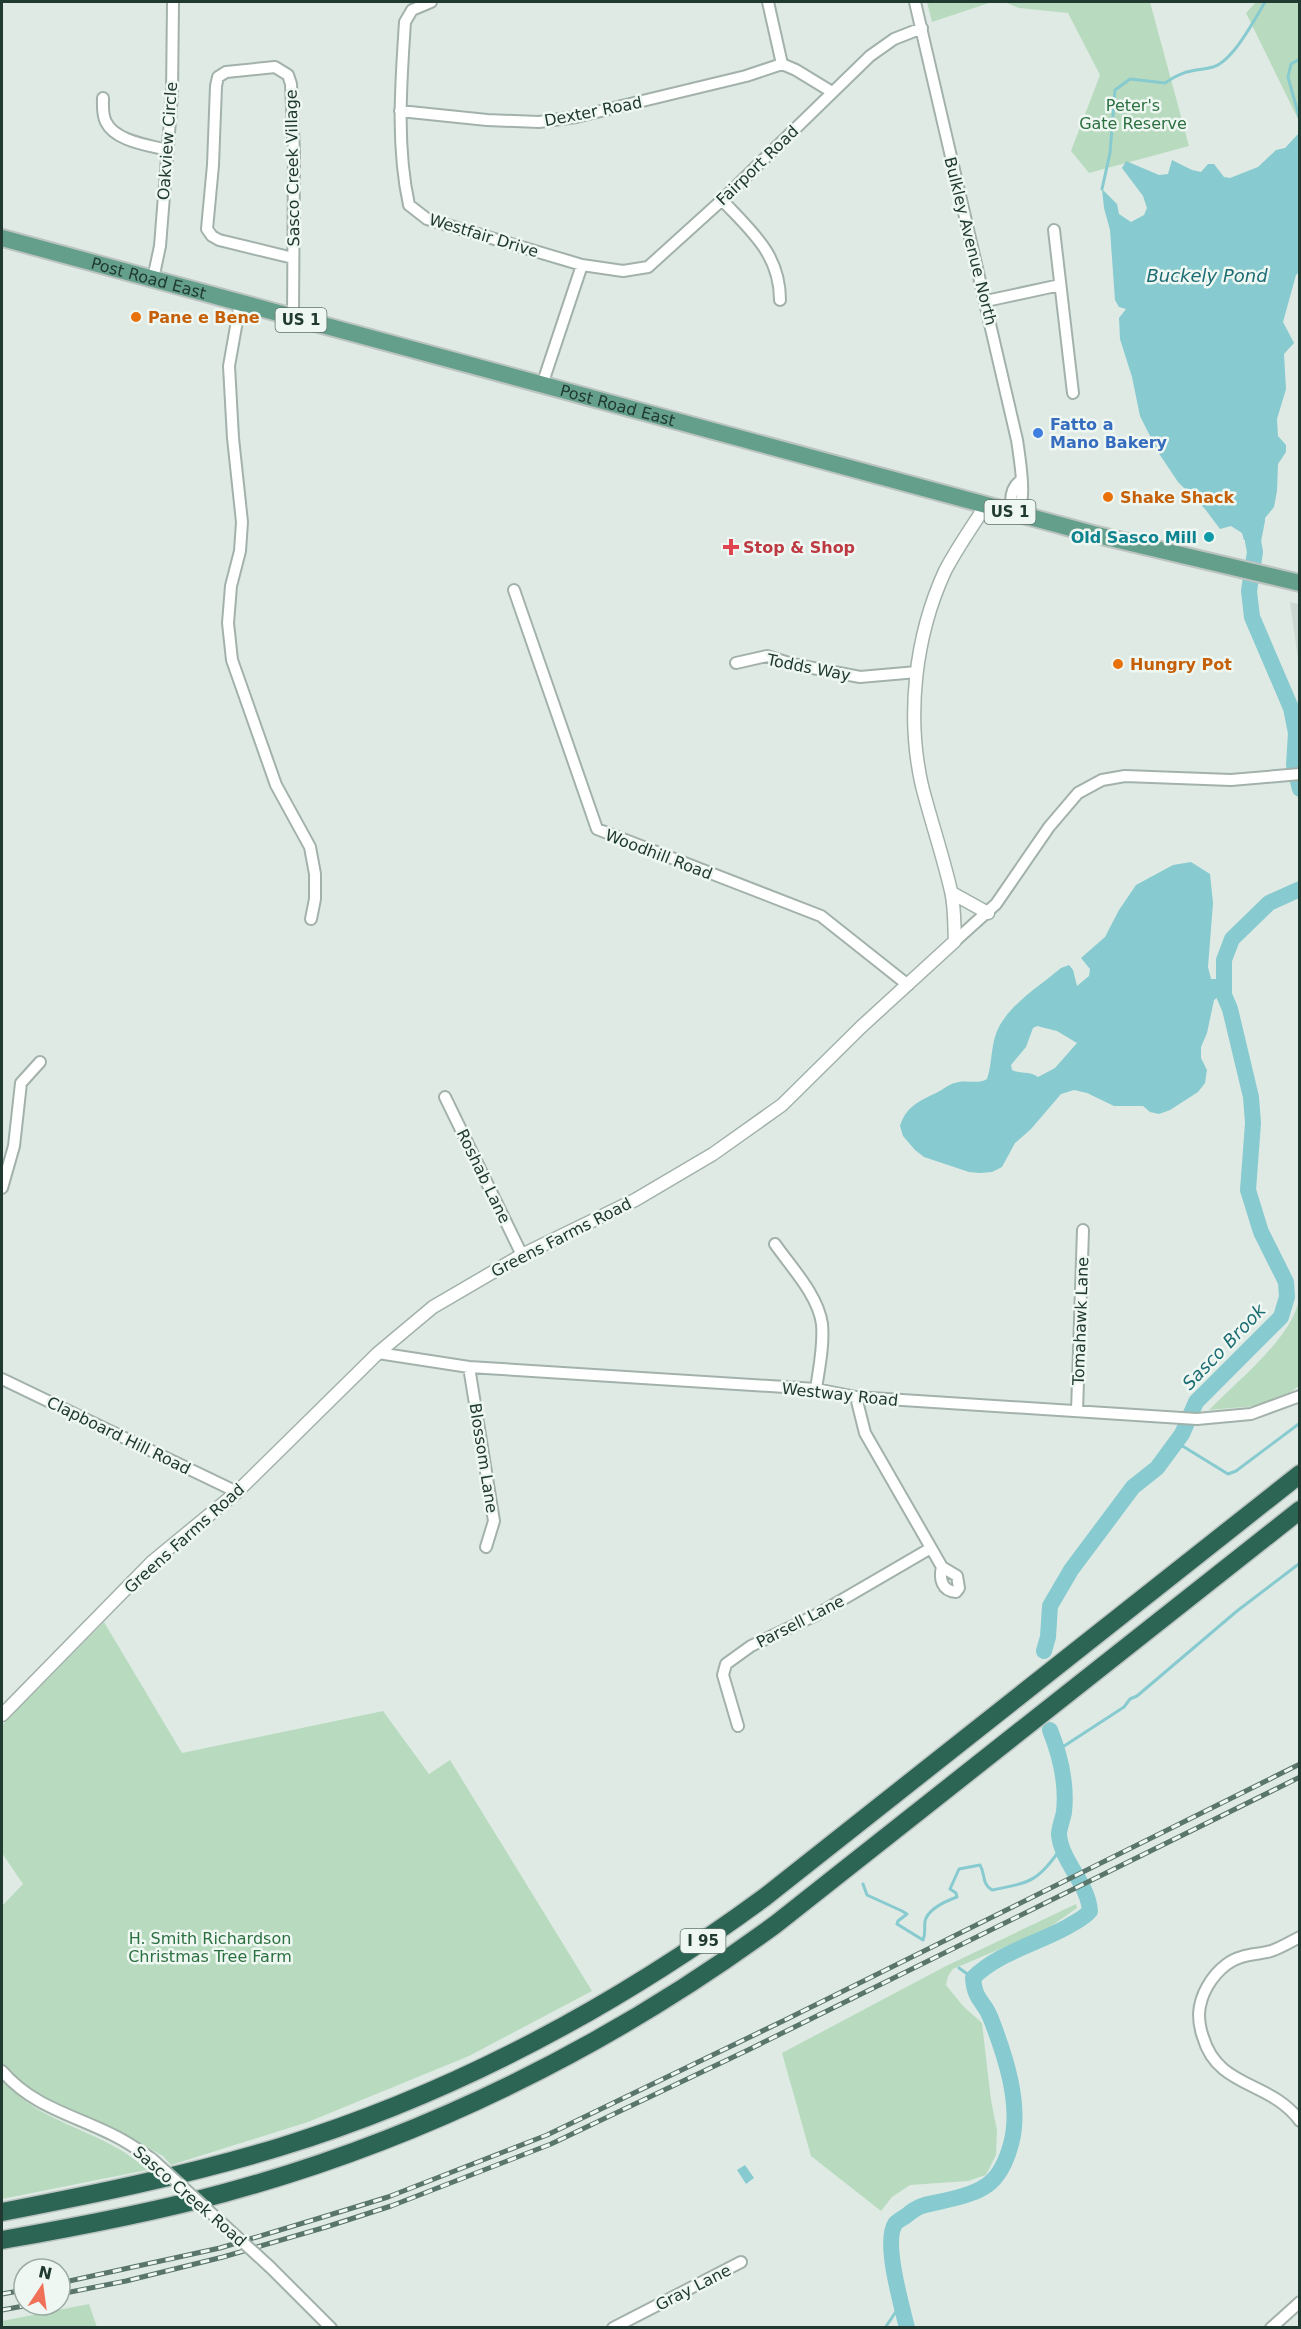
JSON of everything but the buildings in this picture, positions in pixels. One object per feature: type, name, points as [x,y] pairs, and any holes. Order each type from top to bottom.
[{"type":"highway","name":"I 95","points":[[2,2212],[148,2183],[248,2157],[313,2136],[441,2086],[513,2053],[593,2010],[681,1956],[783,1883],[1299,1474]]},
{"type":"highway","name":"I 95","points":[[2,2240],[191,2202],[323,2163],[451,2113],[534,2074],[604,2036],[692,1983],[776,1924],[1299,1510]]},
{"type":"main road","name":"Post Road East","points":[[2,238],[1102,537],[1299,583]]},
{"type":"street","name":"Oakview Circle","points":[[153,279],[160,246],[172,95],[173,2]]},
{"type":"street","name":"Westfair Drive","points":[[431,2],[412,10],[405,22],[400,111],[409,205],[427,219],[582,265]]},
{"type":"street","points":[[768,2],[782,64],[832,92]]},
{"type":"street","name":"Bulkley Avenue North","points":[[915,2],[1015,426],[1020,454],[1020,482],[1015,487],[1011,498],[1012,512]]},
{"type":"street","name":"Fairport Road","points":[[582,265],[623,271],[648,267],[722,200],[870,56],[894,39],[922,28]]},
{"type":"street","name":"Dexter Road","points":[[400,111],[487,120],[539,122],[558,120],[669,95],[782,64]]},
{"type":"street","name":"Sasco Creek Village","points":[[293,258],[219,240],[207,229],[213,165],[216,86],[218,77],[226,72],[275,67],[288,75],[291,84],[294,153],[293,318]]},
{"type":"street","points":[[103,98],[104,119],[111,130],[129,139],[167,150]]},
{"type":"street","points":[[722,200],[754,234],[774,262],[780,282],[780,300]]},
{"type":"street","points":[[1054,230],[1073,393]]},
{"type":"street","points":[[542,386],[582,265]]},
{"type":"street","points":[[986,301],[1060,285]]},
{"type":"street","points":[[240,304],[229,366],[233,438],[242,522],[240,551],[231,586],[228,623],[232,660],[276,785],[310,848],[315,874],[315,899],[311,919]]},
{"type":"street","points":[[955,942],[952,893],[919,771],[915,726],[917,672],[926,622],[938,589],[955,553],[986,505]]},
{"type":"street","name":"Woodhill Road","points":[[514,590],[597,830],[821,916],[908,985]]},
{"type":"street","name":"Todds Way","points":[[736,663],[767,656],[792,664],[860,677],[917,672]]},
{"type":"street","name":"Greens Farms Road","points":[[2,1715],[152,1562],[237,1492],[378,1353],[434,1307],[522,1255],[635,1200],[713,1154],[782,1105],[861,1027],[988,913],[1006,891],[1049,827],[1078,793],[1102,780],[1125,776],[1231,780],[1299,774]]},
{"type":"street","points":[[952,893],[988,913]]},
{"type":"street","points":[[2,1188],[14,1146],[21,1083],[40,1062]]},
{"type":"street","name":"Roshab Lane","points":[[445,1097],[522,1255]]},
{"type":"street","name":"Tomahawk Lane","points":[[1077,1411],[1083,1230]]},
{"type":"street","points":[[775,1244],[812,1298],[822,1322],[822,1344],[816,1389]]},
{"type":"street","name":"Westway Road","points":[[378,1353],[469,1367],[816,1389],[856,1397],[1197,1419],[1251,1414],[1299,1396]]},
{"type":"street","name":"Blossom Lane","points":[[469,1367],[494,1521],[486,1547]]},
{"type":"street","name":"Clapboard Hill Road","points":[[2,1378],[237,1492]]},
{"type":"street","points":[[856,1397],[865,1434],[942,1567]]},
{"type":"street","name":"Parsell Lane","points":[[738,1726],[723,1675],[726,1664],[751,1646],[816,1615],[931,1548]]},
{"type":"street","points":[[1299,1937],[1281,1948],[1251,1954],[1228,1963],[1204,1992],[1199,2008],[1198,2023],[1208,2053],[1221,2070],[1288,2106],[1299,2121]]},
{"type":"street","name":"Sasco Creek Road","points":[[2,2071],[9,2080],[41,2104],[117,2137],[152,2159],[270,2267],[331,2328]]},
{"type":"street","name":"Gray Lane","points":[[613,2328],[741,2262]]},
{"type":"street","points":[[1271,2328],[1299,2302]]},
{"type":"shaded area","points":[[1290,602],[1299,604],[1299,666]]},
{"type":"green space","points":[[927,2],[992,2],[932,22]]},
{"type":"green space","name":"Peter's Gate Reserve","points":[[1004,2],[1150,2],[1189,146],[1089,173],[1071,151],[1100,75],[1068,13],[1019,8]]},
{"type":"green space","points":[[1256,2],[1299,2],[1299,121],[1246,13]]},
{"type":"green space","points":[[1299,1299],[1299,1386],[1280,1400],[1256,1406],[1209,1410],[1248,1373],[1275,1343],[1295,1314]]},
{"type":"green space","name":"H. Smith Richardson Christmas Tree Farm","points":[[104,1622],[182,1753],[383,1711],[429,1774],[450,1760],[592,1991],[469,2056],[308,2122],[171,2165],[163,2156],[100,2122],[48,2102],[33,2093],[2,2065],[2,1906],[23,1884],[2,1853],[2,1725]]},
{"type":"green space","points":[[1076,1904],[1077,1908],[1047,1929],[953,1969],[948,1976],[946,1985],[963,2006],[982,2023],[997,2130],[996,2155],[986,2175],[968,2181],[910,2185],[892,2197],[881,2211],[811,2156],[782,2053],[946,1966]]},
{"type":"green space","points":[[2,2077],[15,2093],[32,2106],[111,2145],[130,2156],[147,2170],[2,2199]]},
{"type":"green space","points":[[89,2304],[97,2327],[2,2327],[2,2321],[22,2317],[72,2317],[72,2307]]},
{"type":"water","name":"Buckely Pond","points":[[1299,133],[1299,272],[1296,275],[1283,322],[1294,343],[1284,354],[1286,389],[1277,419],[1278,436],[1286,445],[1286,452],[1278,464],[1274,507],[1265,518],[1257,538],[1253,541],[1244,540],[1242,533],[1231,526],[1220,529],[1205,509],[1178,482],[1158,452],[1140,416],[1132,377],[1120,339],[1119,318],[1126,309],[1119,307],[1115,300],[1110,230],[1102,189],[1117,204],[1119,214],[1131,222],[1144,215],[1147,208],[1143,196],[1122,168],[1126,161],[1159,175],[1168,174],[1172,160],[1201,172],[1208,164],[1214,164],[1224,177],[1230,178],[1258,167],[1276,150],[1285,148]]},
{"type":"water","points":[[1191,862],[1210,874],[1213,903],[1208,967],[1211,979],[1217,979],[1218,997],[1214,1000],[1207,1033],[1201,1047],[1201,1058],[1207,1070],[1205,1083],[1198,1092],[1170,1110],[1159,1114],[1150,1112],[1143,1106],[1114,1106],[1087,1093],[1074,1090],[1061,1094],[1031,1129],[1015,1143],[1002,1167],[992,1172],[969,1172],[924,1157],[915,1150],[903,1136],[900,1126],[906,1113],[920,1101],[953,1084],[979,1082],[987,1079],[997,1032],[1012,1009],[1061,968],[1069,965],[1073,970],[1077,986],[1089,976],[1090,969],[1081,958],[1105,937],[1119,910],[1136,885],[1173,865]],"holes":[[[1037,1026],[1057,1031],[1077,1043],[1055,1068],[1038,1077],[1012,1070],[1011,1065],[1026,1047],[1033,1028]]]},
{"type":"water","points":[[745,2165],[754,2178],[746,2184],[737,2170]]},
{"type":"waterway","name":"Sasco Brook","points":[[1102,189],[1110,153],[1115,90],[1130,79],[1165,83],[1183,73],[1213,67],[1221,63],[1243,39],[1265,2]]},
{"type":"waterway","points":[[1300,59],[1291,64],[1288,77],[1300,120]]},
{"type":"waterway","name":"Sasco Brook","points":[[1257,520],[1249,591],[1252,617],[1291,708],[1296,733],[1294,765],[1300,789]]},
{"type":"waterway","name":"Sasco Brook","points":[[1044,1651],[1048,1637],[1050,1606],[1071,1570],[1133,1487],[1157,1468],[1182,1434],[1196,1402],[1281,1317],[1287,1297],[1286,1282],[1261,1232],[1248,1190],[1253,1123],[1251,1097],[1230,1009],[1224,995],[1224,960],[1232,939],[1269,903],[1300,889]]},
{"type":"waterway","points":[[1176,1442],[1228,1474],[1236,1471],[1300,1423]]},
{"type":"waterway","points":[[1058,1750],[1124,1707],[1130,1699],[1137,1696],[1237,1611],[1300,1563]]},
{"type":"waterway","name":"Sasco Brook","points":[[907,2328],[892,2259],[892,2233],[895,2224],[919,2207],[957,2198],[988,2184],[995,2178],[1007,2158],[1014,2129],[1013,2097],[1002,2048],[991,2019],[978,1997],[973,1978],[994,1962],[1067,1927],[1090,1911],[1085,1891],[1061,1845],[1059,1835],[1065,1802],[1064,1781],[1050,1730]]},
{"type":"waterway","points":[[863,1884],[867,1895],[907,1914],[897,1924],[923,1940],[925,1921],[930,1913],[943,1903],[957,1897],[956,1893],[950,1889],[959,1869],[980,1865],[985,1882],[992,1890],[1006,1887],[1034,1878],[1047,1867],[1063,1846]]},
{"type":"waterway","points":[[959,1968],[973,1978]]},
{"type":"waterway","name":"Sasco Brook","points":[[885,2328],[901,2304]]},
{"type":"railway","points":[[72,2280],[220,2248],[323,2217],[388,2197],[547,2135],[785,2020],[1300,1764]]},
{"type":"railway","points":[[72,2292],[223,2257],[326,2227],[391,2206],[551,2144],[748,2050],[1300,1777]]},
{"type":"railway","points":[[2,2294],[12,2292]]},
{"type":"railway","points":[[2,2310],[12,2308]]},
{"type":"place","name":"Pane e Bene","points":[[136,317]]},
{"type":"place","name":"Fatto a Mano Bakery","points":[[1038,433]]},
{"type":"place","name":"Shake Shack","points":[[1108,497]]},
{"type":"place","name":"Old Sasco Mill","points":[[1209,537]]},
{"type":"place","name":"Stop & Shop","points":[[731,547]]},
{"type":"place","name":"Hungry Pot","points":[[1118,664]]}]
